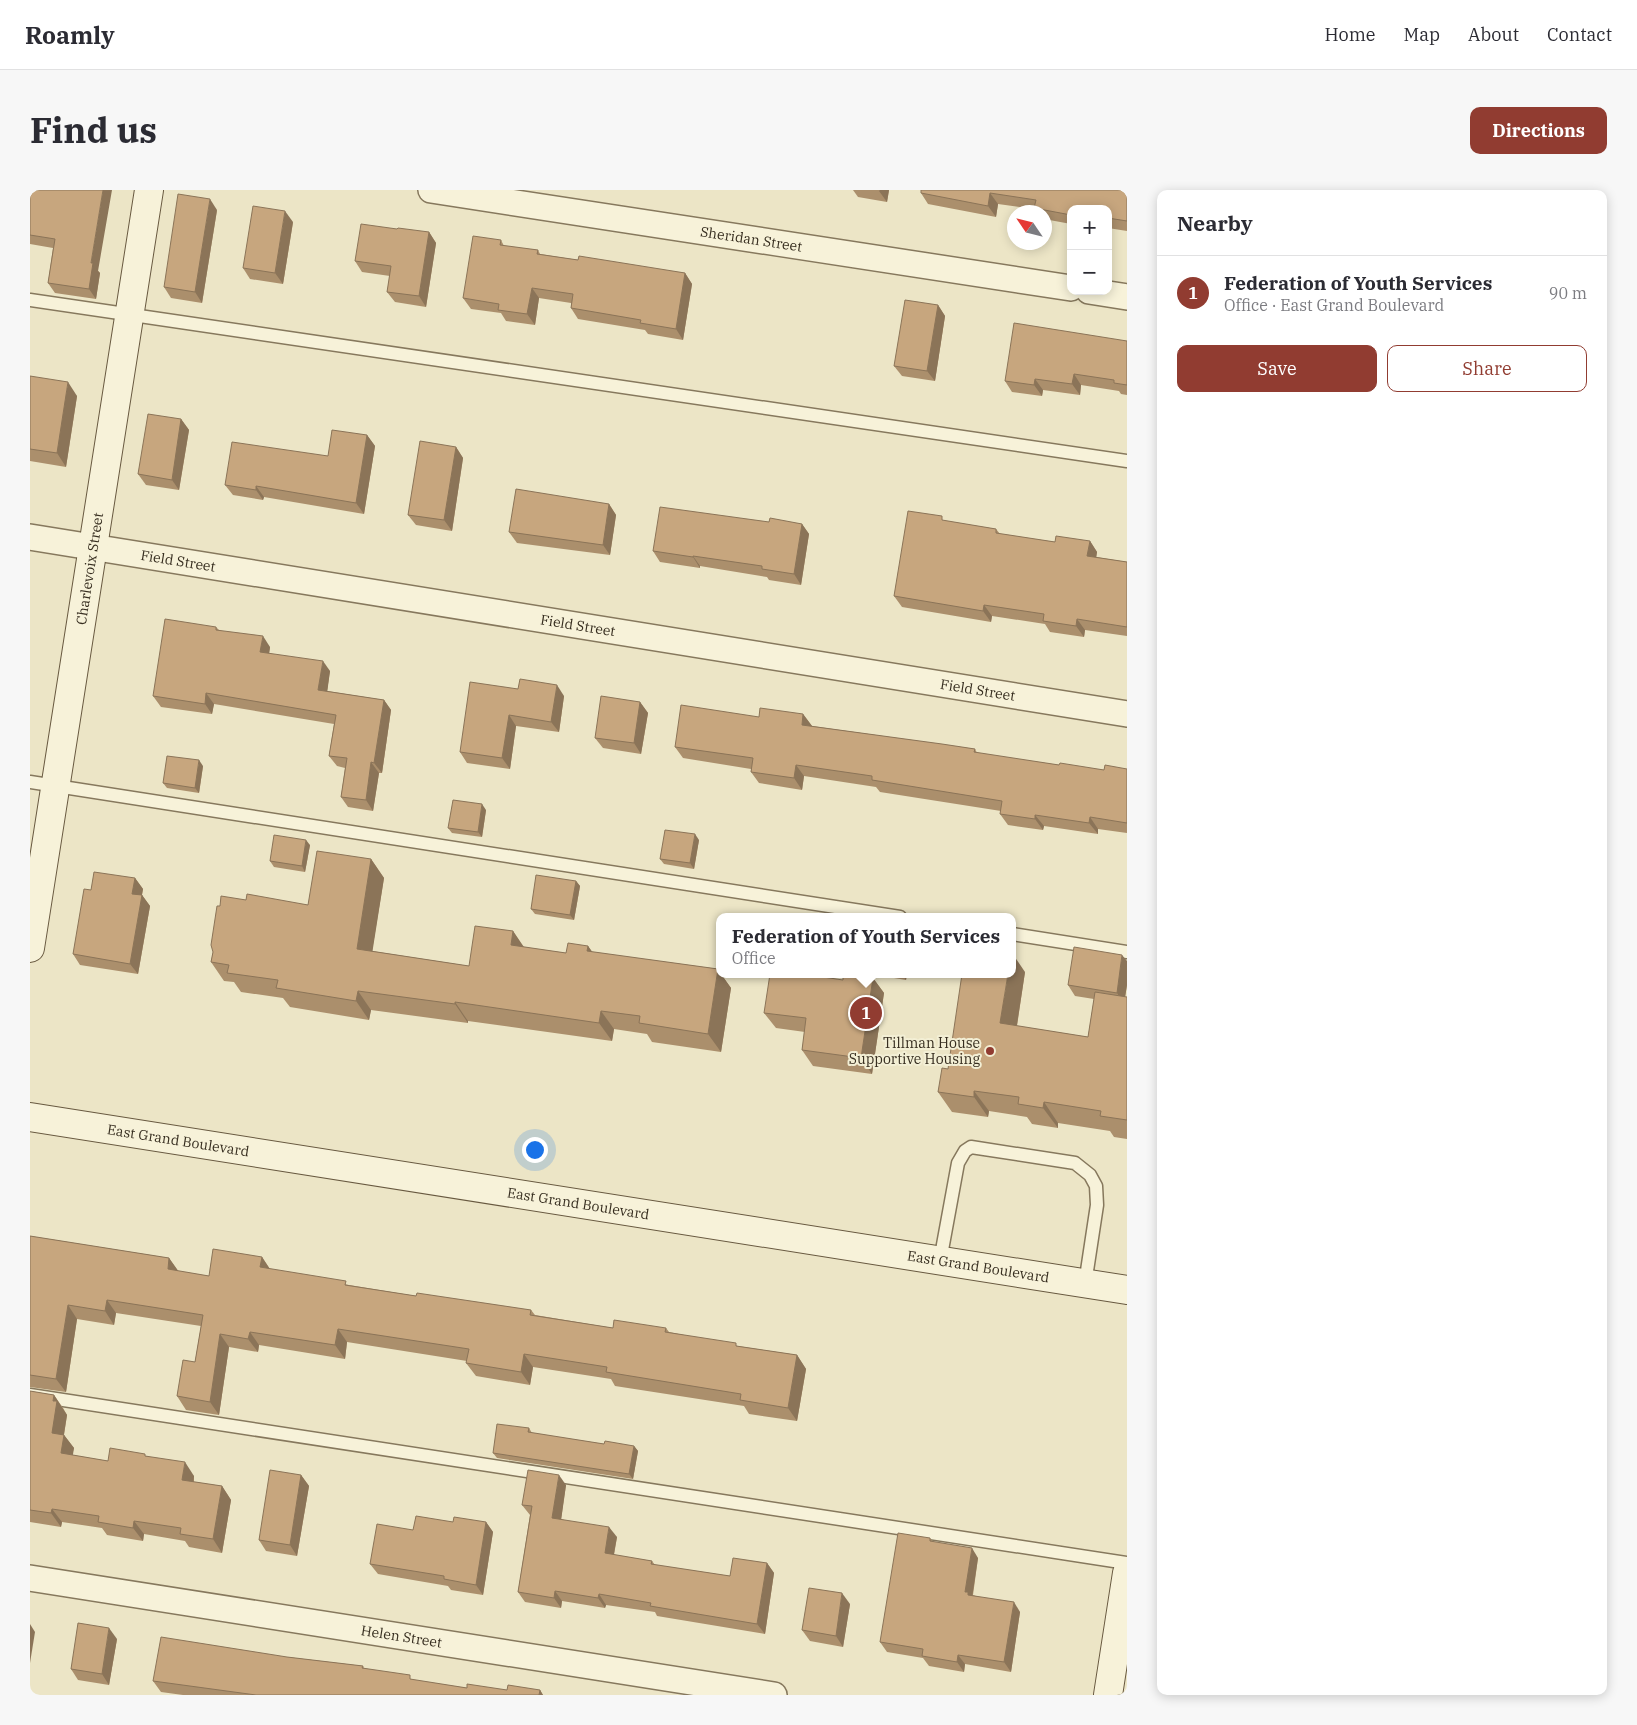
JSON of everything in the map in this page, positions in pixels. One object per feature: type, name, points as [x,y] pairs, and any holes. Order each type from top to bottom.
[{"type":"main road","name":"Charlevoix Street","points":[[30,948],[43,784],[93,548],[149,190]]},
{"type":"main road","name":"East Grand Boulevard","points":[[30,1117],[1127,1290]]},
{"type":"main road","points":[[1108,1695],[1127,1574]]},
{"type":"street","name":"Sheridan Street","points":[[431,190],[1067,287]]},
{"type":"street","points":[[1112,295],[1127,297]]},
{"type":"street","name":"Field Street","points":[[30,537],[1127,714]]},
{"type":"street","name":"Helen Street","points":[[30,1578],[774,1695]]},
{"type":"lane","points":[[30,300],[1127,461]]},
{"type":"lane","points":[[43,784],[874,913]]},
{"type":"lane","points":[[1016,935],[1127,952]]},
{"type":"lane","points":[[940,1261],[958,1163],[965,1151],[971,1147],[1075,1163],[1090,1175],[1096,1186],[1097,1205],[1085,1284]]},
{"type":"lane","points":[[30,1396],[1127,1563]]},
{"type":"building","points":[[30,190],[103,190],[91,263],[93,263],[89,289],[48,283],[55,239],[30,235]]},
{"type":"building","points":[[921,190],[1127,190],[1127,221],[1112,219],[1112,205],[1067,205],[1067,214],[1052,211],[1052,205],[1035,205],[1036,200],[990,193],[988,206],[921,193]]},
{"type":"building","points":[[178,194],[210,199],[195,292],[164,287]]},
{"type":"building","points":[[253,206],[285,211],[275,273],[243,268]]},
{"type":"building","points":[[361,224],[429,232],[419,296],[387,292],[391,266],[355,261]]},
{"type":"building","points":[[473,236],[501,240],[500,245],[538,250],[537,254],[578,260],[579,256],[685,273],[676,329],[640,323],[641,320],[571,308],[573,294],[532,288],[527,314],[498,310],[499,304],[463,298]]},
{"type":"building","points":[[905,300],[938,305],[927,371],[894,366]]},
{"type":"building","points":[[1014,323],[1127,341],[1127,385],[1114,383],[1114,380],[1074,374],[1072,384],[1035,379],[1034,385],[1005,381]]},
{"type":"building","points":[[30,376],[68,382],[57,453],[30,449]]},
{"type":"building","points":[[148,414],[181,419],[172,480],[138,474]]},
{"type":"building","points":[[332,430],[367,435],[356,503],[256,486],[256,490],[225,485],[232,442],[328,456]]},
{"type":"building","points":[[420,441],[456,447],[444,520],[408,515]]},
{"type":"building","points":[[516,489],[609,504],[603,545],[509,532]]},
{"type":"building","points":[[660,507],[769,522],[770,518],[802,524],[794,574],[762,569],[762,566],[653,551]]},
{"type":"building","points":[[908,511],[942,516],[942,520],[996,529],[996,533],[1055,542],[1056,536],[1090,541],[1087,556],[1127,562],[1127,627],[1077,619],[1076,626],[1043,621],[1044,614],[984,605],[983,611],[894,596]]},
{"type":"building","points":[[165,619],[216,627],[216,630],[263,636],[260,652],[323,661],[318,690],[384,700],[374,763],[371,762],[366,800],[341,797],[347,758],[329,756],[336,715],[206,693],[205,704],[153,696]]},
{"type":"building","points":[[520,679],[557,685],[551,722],[509,715],[502,758],[460,752],[470,682],[518,689]]},
{"type":"building","points":[[601,696],[640,702],[634,743],[595,738]]},
{"type":"building","points":[[681,705],[759,717],[760,708],[803,714],[802,725],[975,749],[974,752],[1059,765],[1060,763],[1104,770],[1105,765],[1127,769],[1127,823],[1090,817],[1089,823],[1035,815],[1035,819],[1000,814],[1002,801],[872,780],[872,776],[796,765],[794,778],[751,772],[753,758],[675,747]]},
{"type":"building","points":[[167,756],[199,760],[195,788],[163,783]]},
{"type":"building","points":[[453,800],[482,804],[478,832],[448,828]]},
{"type":"building","points":[[665,830],[695,834],[690,863],[660,859]]},
{"type":"building","points":[[274,835],[306,840],[302,866],[270,861]]},
{"type":"building","points":[[317,851],[371,859],[357,949],[469,966],[475,926],[513,931],[511,945],[566,953],[568,943],[588,946],[587,951],[716,969],[717,978],[708,1034],[639,1023],[640,1016],[601,1011],[599,1023],[455,1002],[455,1004],[358,991],[356,1001],[276,988],[278,980],[227,973],[229,965],[211,962],[213,952],[211,945],[217,906],[220,906],[221,896],[246,900],[247,894],[308,905]]},
{"type":"building","points":[[94,872],[135,878],[132,894],[142,895],[130,964],[73,954],[84,889],[91,890]]},
{"type":"building","points":[[536,875],[576,881],[570,915],[531,909]]},
{"type":"building","points":[[1074,947],[1122,955],[1117,993],[1068,985]]},
{"type":"building","points":[[769,978],[830,978],[843,980],[843,978],[873,978],[861,1058],[802,1050],[806,1018],[764,1013]]},
{"type":"building","name":"Tillman House Supportive Housing","points":[[961,978],[1007,978],[1000,1023],[1088,1037],[1095,992],[1127,997],[1127,1120],[1100,1116],[1101,1111],[1044,1102],[1043,1108],[1018,1104],[1019,1097],[974,1091],[974,1097],[938,1092],[942,1068],[948,1069]]},
{"type":"building","points":[[30,1236],[169,1258],[168,1269],[209,1276],[213,1249],[262,1257],[260,1267],[346,1281],[345,1285],[416,1296],[417,1293],[531,1310],[530,1315],[613,1328],[614,1320],[666,1328],[665,1332],[736,1343],[736,1346],[797,1355],[788,1408],[740,1400],[741,1394],[606,1372],[607,1367],[524,1354],[521,1372],[466,1363],[469,1349],[338,1329],[335,1345],[250,1332],[248,1339],[220,1334],[210,1402],[177,1396],[183,1360],[195,1362],[203,1315],[107,1300],[105,1311],[68,1305],[56,1379],[30,1375]]},
{"type":"building","points":[[30,1391],[54,1395],[53,1401],[57,1401],[52,1433],[64,1435],[61,1453],[108,1461],[110,1448],[185,1462],[182,1480],[222,1486],[213,1539],[180,1534],[181,1528],[134,1521],[133,1528],[98,1522],[99,1516],[52,1509],[51,1513],[30,1510]]},
{"type":"building","points":[[497,1424],[529,1428],[528,1432],[604,1444],[605,1441],[634,1446],[629,1474],[493,1453]]},
{"type":"building","points":[[270,1470],[301,1475],[290,1545],[259,1540]]},
{"type":"building","points":[[528,1470],[559,1475],[552,1518],[609,1527],[605,1553],[652,1561],[651,1564],[730,1576],[733,1558],[767,1563],[757,1624],[650,1606],[651,1603],[599,1594],[598,1598],[555,1591],[554,1598],[518,1592],[532,1506],[522,1505]]},
{"type":"building","points":[[416,1516],[453,1522],[454,1517],[486,1522],[476,1585],[444,1579],[444,1576],[370,1564],[377,1524],[413,1530]]},
{"type":"building","points":[[898,1533],[972,1548],[965,1592],[968,1592],[968,1595],[1014,1602],[1004,1662],[958,1655],[957,1662],[922,1656],[923,1649],[880,1642]]},
{"type":"building","points":[[809,1588],[842,1593],[836,1636],[802,1630]]},
{"type":"building","points":[[78,1623],[109,1628],[102,1674],[71,1669]]},
{"type":"building","points":[[161,1637],[287,1657],[363,1666],[362,1668],[410,1675],[410,1679],[467,1688],[467,1684],[507,1690],[508,1685],[540,1690],[539,1695],[256,1695],[153,1681]]},
{"type":"place","name":"Federation of Youth Services","points":[[866,1013]]},
{"type":"place","name":"Tillman House Supportive Housing","points":[[990,1051]]}]
